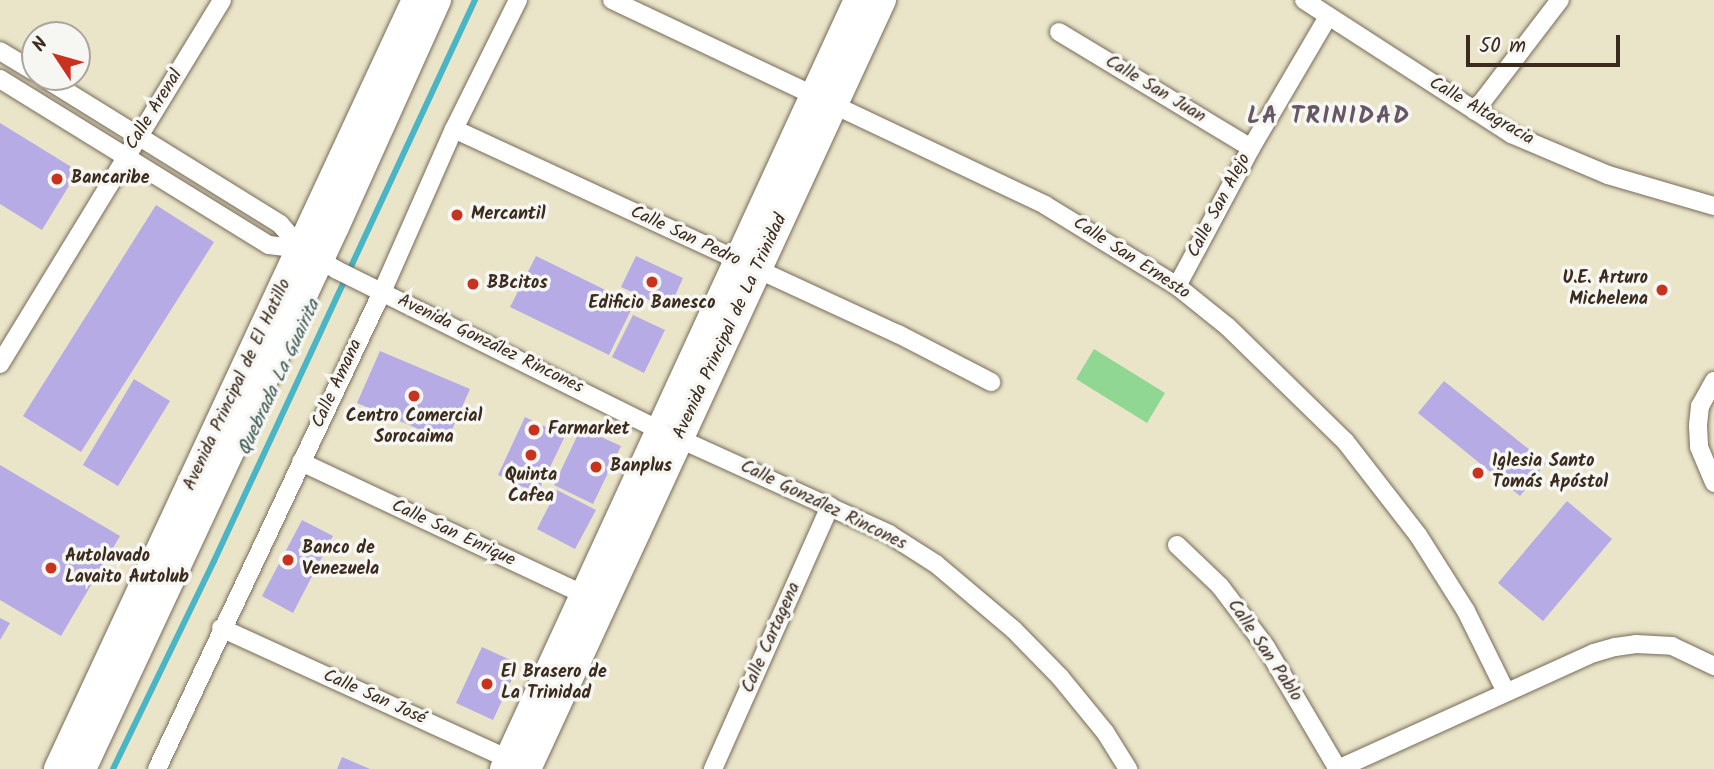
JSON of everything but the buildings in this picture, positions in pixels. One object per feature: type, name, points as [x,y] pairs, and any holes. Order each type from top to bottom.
[{"type":"main road","name":"Avenida Principal de El Hatillo","points":[[58,769],[320,259],[416,0]]},
{"type":"main road","name":"Avenida Principal de El Hatillo","points":[[82,769],[320,259],[437,0]]},
{"type":"main road","name":"Avenida Principal de La Trinidad","points":[[824,100],[858,0]]},
{"type":"main road","name":"Avenida Principal de La Trinidad","points":[[517,766],[824,100],[882,0]]},
{"type":"street","name":"Calle Amana","points":[[157,769],[221,628],[302,462],[454,129],[518,0]]},
{"type":"street","name":"Calle San Ernesto","points":[[612,0],[1045,205],[1177,286],[1228,327],[1345,441],[1425,547],[1466,611],[1506,692]]},
{"type":"street","name":"Calle Altagracia","points":[[1304,0],[1511,134],[1608,175],[1714,206]]},
{"type":"street","points":[[1475,111],[1560,0]]},
{"type":"street","name":"Calle Arenal","points":[[0,364],[140,136],[218,1]]},
{"type":"street","name":"Calle San Alejo","points":[[1177,286],[1251,148],[1328,17]]},
{"type":"street","name":"Calle San Juan","points":[[1059,32],[1251,148]]},
{"type":"street","points":[[0,51],[21,64]]},
{"type":"street","name":"Avenida González Rincones","points":[[0,79],[269,245],[320,259],[670,434]]},
{"type":"street","name":"Avenida González Rincones","points":[[66,91],[280,224],[320,259]]},
{"type":"street","name":"Calle San Pedro","points":[[454,129],[898,334],[991,382]]},
{"type":"street","points":[[1714,381],[1700,406],[1698,426],[1699,447],[1714,482]]},
{"type":"street","name":"Calle González Rincones","points":[[670,434],[889,534],[936,564],[997,614],[1076,695],[1105,732],[1128,769]]},
{"type":"street","name":"Calle San Enrique","points":[[302,462],[595,600]]},
{"type":"street","name":"Calle Cartagena","points":[[713,769],[830,506]]},
{"type":"street","name":"Calle San Pablo","points":[[1177,545],[1220,586],[1266,647],[1338,769]]},
{"type":"street","name":"Calle San José","points":[[221,628],[517,766]]},
{"type":"street","points":[[1338,769],[1594,653],[1636,644],[1672,646],[1714,666]]},
{"type":"green space","points":[[1094,349],[1165,393],[1147,423],[1076,379]]},
{"type":"waterway","name":"Quebrada La Guairita","points":[[113,769],[214,561],[475,0]]},
{"type":"place","name":"Bancaribe","points":[[57,179]]},
{"type":"place","name":"Mercantil","points":[[457,215]]},
{"type":"place","name":"Edificio Banesco","points":[[652,282]]},
{"type":"place","name":"BBcitos","points":[[473,284]]},
{"type":"place","name":"U.E. Arturo Michelena","points":[[1662,290]]},
{"type":"place","name":"Centro Comercial Sorocaima","points":[[414,396]]},
{"type":"place","name":"Farmarket","points":[[534,430]]},
{"type":"place","name":"Quinta Cafea","points":[[531,455]]},
{"type":"place","name":"Banplus","points":[[596,467]]},
{"type":"place","name":"Iglesia Santo Tomás Apóstol","points":[[1478,473]]},
{"type":"place","name":"Banco de Venezuela","points":[[288,560]]},
{"type":"place","name":"Autolavado Lavaito Autolub","points":[[51,568]]},
{"type":"place","name":"El Brasero de La Trinidad","points":[[487,684]]},
{"type":"district","name":"LA TRINIDAD","points":[[1329,117]]}]
